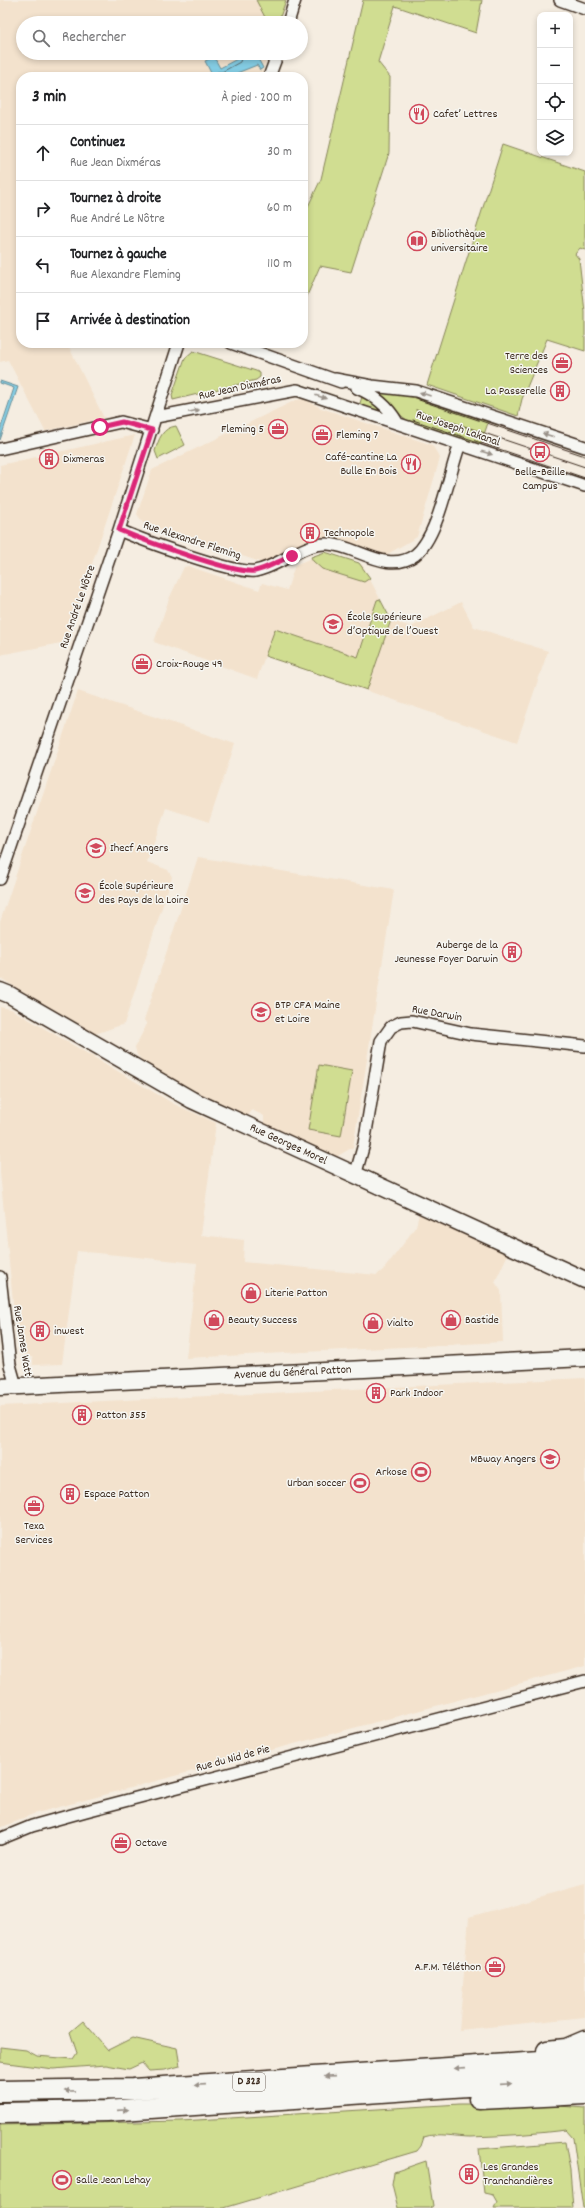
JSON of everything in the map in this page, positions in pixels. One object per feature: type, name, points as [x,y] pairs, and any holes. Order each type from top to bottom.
[{"type":"highway","points":[[498,2065],[531,2053],[566,2049],[585,2041]]},
{"type":"highway","name":"D 323","points":[[0,2091],[133,2089],[585,2060]]},
{"type":"highway","name":"D 323","points":[[0,2113],[107,2111],[585,2078]]},
{"type":"highway","points":[[244,2102],[276,2107],[585,2094]]},
{"type":"highway","points":[[527,2097],[585,2102]]},
{"type":"street","points":[[290,16],[295,0]]},
{"type":"street","points":[[560,0],[585,9]]},
{"type":"street","points":[[271,72],[275,60]]},
{"type":"street","name":"Rue André Le Nôtre","points":[[0,879],[119,530],[177,348]]},
{"type":"street","name":"Rue Joseph Lakanal","points":[[245,348],[335,379],[376,398],[389,410],[397,422],[585,486]]},
{"type":"street","name":"Rue Joseph Lakanal","points":[[335,379],[372,386],[416,391],[585,447]]},
{"type":"street","name":"Rue Jean Dixméras","points":[[156,417],[296,390],[397,422]]},
{"type":"street","points":[[0,449],[122,422],[152,430]]},
{"type":"street","name":"Rue Alexandre Fleming","points":[[119,530],[216,564],[248,571],[260,570],[313,546],[326,543],[384,561],[402,561],[414,555],[428,540],[460,444]]},
{"type":"street","name":"Rue Georges Morel","points":[[0,992],[10,995],[192,1100],[355,1176],[585,1280]]},
{"type":"street","name":"Rue Darwin","points":[[355,1176],[364,1144],[381,1041],[386,1032],[396,1024],[412,1021],[471,1034],[585,1046]]},
{"type":"street","name":"Rue James Watt","points":[[0,1277],[10,1365],[16,1386]]},
{"type":"street","name":"Avenue du Général Patton","points":[[0,1387],[585,1358]]},
{"type":"street","name":"Rue du Nid de Pie","points":[[0,1839],[32,1826],[80,1812],[473,1709],[585,1675]]},
{"type":"street","name":"Rue du Nid de Pie","points":[[473,1709],[506,1702],[585,1681]]},
{"type":"shaded area","points":[[0,0],[287,0],[281,16],[16,16],[16,60],[267,60],[263,72],[16,72],[16,348],[69,348],[104,418],[45,431],[8,360],[0,362]]},
{"type":"shaded area","points":[[304,399],[321,408],[432,445],[440,458],[417,537],[386,555],[335,539],[318,538],[263,563],[143,523],[137,514],[152,470],[296,400]]},
{"type":"shaded area","points":[[135,435],[66,642],[0,655],[0,465]]},
{"type":"shaded area","points":[[325,552],[359,563],[363,566],[391,620],[411,627],[461,602],[474,627],[548,651],[517,742],[265,656],[257,679],[154,642],[169,599],[184,567],[188,566],[259,590],[262,583],[287,590],[295,565]]},
{"type":"shaded area","points":[[78,691],[235,744],[209,822],[166,808],[147,862],[168,870],[172,877],[124,1024],[95,1034],[0,978],[0,922]]},
{"type":"shaded area","name":"BTP CFA Maine et Loire","points":[[198,857],[394,890],[353,1147],[336,1157],[264,1124],[264,1116],[252,1110],[248,1116],[191,1089],[144,1063],[137,1055],[135,1047],[147,1024],[144,1020]]},
{"type":"shaded area","points":[[0,1007],[11,1009],[174,1104],[216,1123],[201,1235],[244,1240],[243,1262],[377,1275],[384,1269],[416,1226],[419,1214],[508,1254],[495,1282],[501,1291],[503,1342],[186,1358],[197,1263],[77,1251],[62,1364],[33,1365],[33,1358],[25,1354],[16,1331],[0,1173]]},
{"type":"shaded area","points":[[585,1378],[585,1666],[33,1814],[0,1828],[0,1406]]},
{"type":"shaded area","points":[[585,1884],[585,2017],[459,2030],[469,1917]]},
{"type":"green space","points":[[256,0],[286,0],[280,16],[264,16]]},
{"type":"green space","points":[[363,0],[482,0],[476,33],[395,6],[378,62],[390,77],[389,153],[351,272],[320,266],[308,294],[308,206],[321,179]]},
{"type":"green space","points":[[503,144],[585,172],[585,250],[580,248],[575,254],[579,259],[585,312],[585,351],[547,339],[522,399],[518,416],[427,385]]},
{"type":"green space","points":[[193,351],[256,371],[260,373],[260,377],[256,380],[173,400],[172,395],[185,358]]},
{"type":"green space","points":[[373,392],[405,393],[489,420],[480,446],[409,422]]},
{"type":"green space","points":[[363,394],[368,396],[385,414],[359,406]]},
{"type":"green space","points":[[176,426],[185,445],[158,459],[155,451],[160,438],[167,429]]},
{"type":"green space","points":[[325,552],[359,563],[370,578],[364,582],[322,569],[313,561],[311,557]]},
{"type":"green space","points":[[380,599],[391,620],[367,690],[265,656],[275,629],[358,657],[377,600]]},
{"type":"green space","points":[[319,1065],[352,1071],[341,1136],[308,1130]]},
{"type":"green space","points":[[83,2021],[108,2050],[132,2038],[177,2048],[180,2066],[165,2070],[149,2071],[142,2063],[129,2069],[106,2065],[53,2069],[0,2062],[0,2047],[26,2050],[37,2056],[73,2059],[77,2053],[70,2032]]},
{"type":"green space","points":[[460,2104],[535,2104],[585,2108],[585,2208],[583,2208],[573,2138],[566,2130],[482,2137],[441,2135],[424,2137],[421,2146],[417,2151],[224,2208],[0,2208],[0,2125],[181,2121]]},
{"type":"green space","points":[[565,2142],[570,2170],[573,2208],[494,2208],[497,2202],[493,2195],[484,2193],[479,2149]]},
{"type":"green space","points":[[426,2161],[433,2206],[430,2208],[398,2208],[392,2184],[394,2172]]},
{"type":"water","points":[[216,60],[220,68],[235,60],[259,60],[263,68],[260,70],[257,65],[240,72],[210,72],[205,61]]},
{"type":"water","points":[[0,381],[18,387],[0,440],[0,430],[14,388],[0,383]]},
{"type":"tram line","points":[[419,400],[585,456]]},
{"type":"tram line","points":[[416,410],[585,467]]},
{"type":"tram line","points":[[413,420],[585,478]]},
{"type":"place","name":"Cafet’ Lettres","points":[[419,114]]},
{"type":"place","name":"Bibliothèque universitaire","points":[[417,241]]},
{"type":"place","name":"Terre des Sciences","points":[[562,363]]},
{"type":"place","name":"La Passerelle","points":[[560,391]]},
{"type":"place","name":"Fleming 5","points":[[278,429]]},
{"type":"place","name":"Fleming 7","points":[[322,435]]},
{"type":"place","name":"Belle-Beille Campus","points":[[540,452]]},
{"type":"place","name":"Dixmeras","points":[[49,459]]},
{"type":"place","name":"Café-cantine La Bulle En Bois","points":[[411,464]]},
{"type":"place","name":"Technopole","points":[[310,533]]},
{"type":"place","name":"École Supérieure d’Optique de l’Ouest","points":[[333,624]]},
{"type":"place","name":"Croix-Rouge 49","points":[[142,664]]},
{"type":"place","name":"Ihecf Angers","points":[[96,848]]},
{"type":"place","name":"École Supérieure des Pays de la Loire","points":[[85,893]]},
{"type":"place","name":"Auberge de la Jeunesse Foyer Darwin","points":[[512,952]]},
{"type":"place","name":"BTP CFA Maine et Loire","points":[[261,1012]]},
{"type":"place","name":"Literie Patton","points":[[251,1293]]},
{"type":"place","name":"Beauty Success","points":[[214,1320]]},
{"type":"place","name":"Bastide","points":[[451,1320]]},
{"type":"place","name":"Vialto","points":[[373,1323]]},
{"type":"place","name":"inwest","points":[[40,1331]]},
{"type":"place","name":"Park Indoor","points":[[376,1393]]},
{"type":"place","name":"Patton 355","points":[[82,1415]]},
{"type":"place","name":"MBway Angers","points":[[550,1459]]},
{"type":"place","name":"Arkose","points":[[421,1472]]},
{"type":"place","name":"Urban soccer","points":[[360,1483]]},
{"type":"place","name":"Espace Patton","points":[[70,1494]]},
{"type":"place","name":"Texa Services","points":[[34,1506]]},
{"type":"place","name":"Octave","points":[[121,1843]]},
{"type":"place","name":"A.F.M. Téléthon","points":[[495,1967]]},
{"type":"place","name":"Les Grandes Tranchandières","points":[[469,2174]]},
{"type":"place","name":"Salle Jean Lehay","points":[[62,2180]]},
{"type":"route","points":[[100,427],[122,422],[152,430],[119,530],[216,564],[248,571],[260,570],[292,556]]}]
